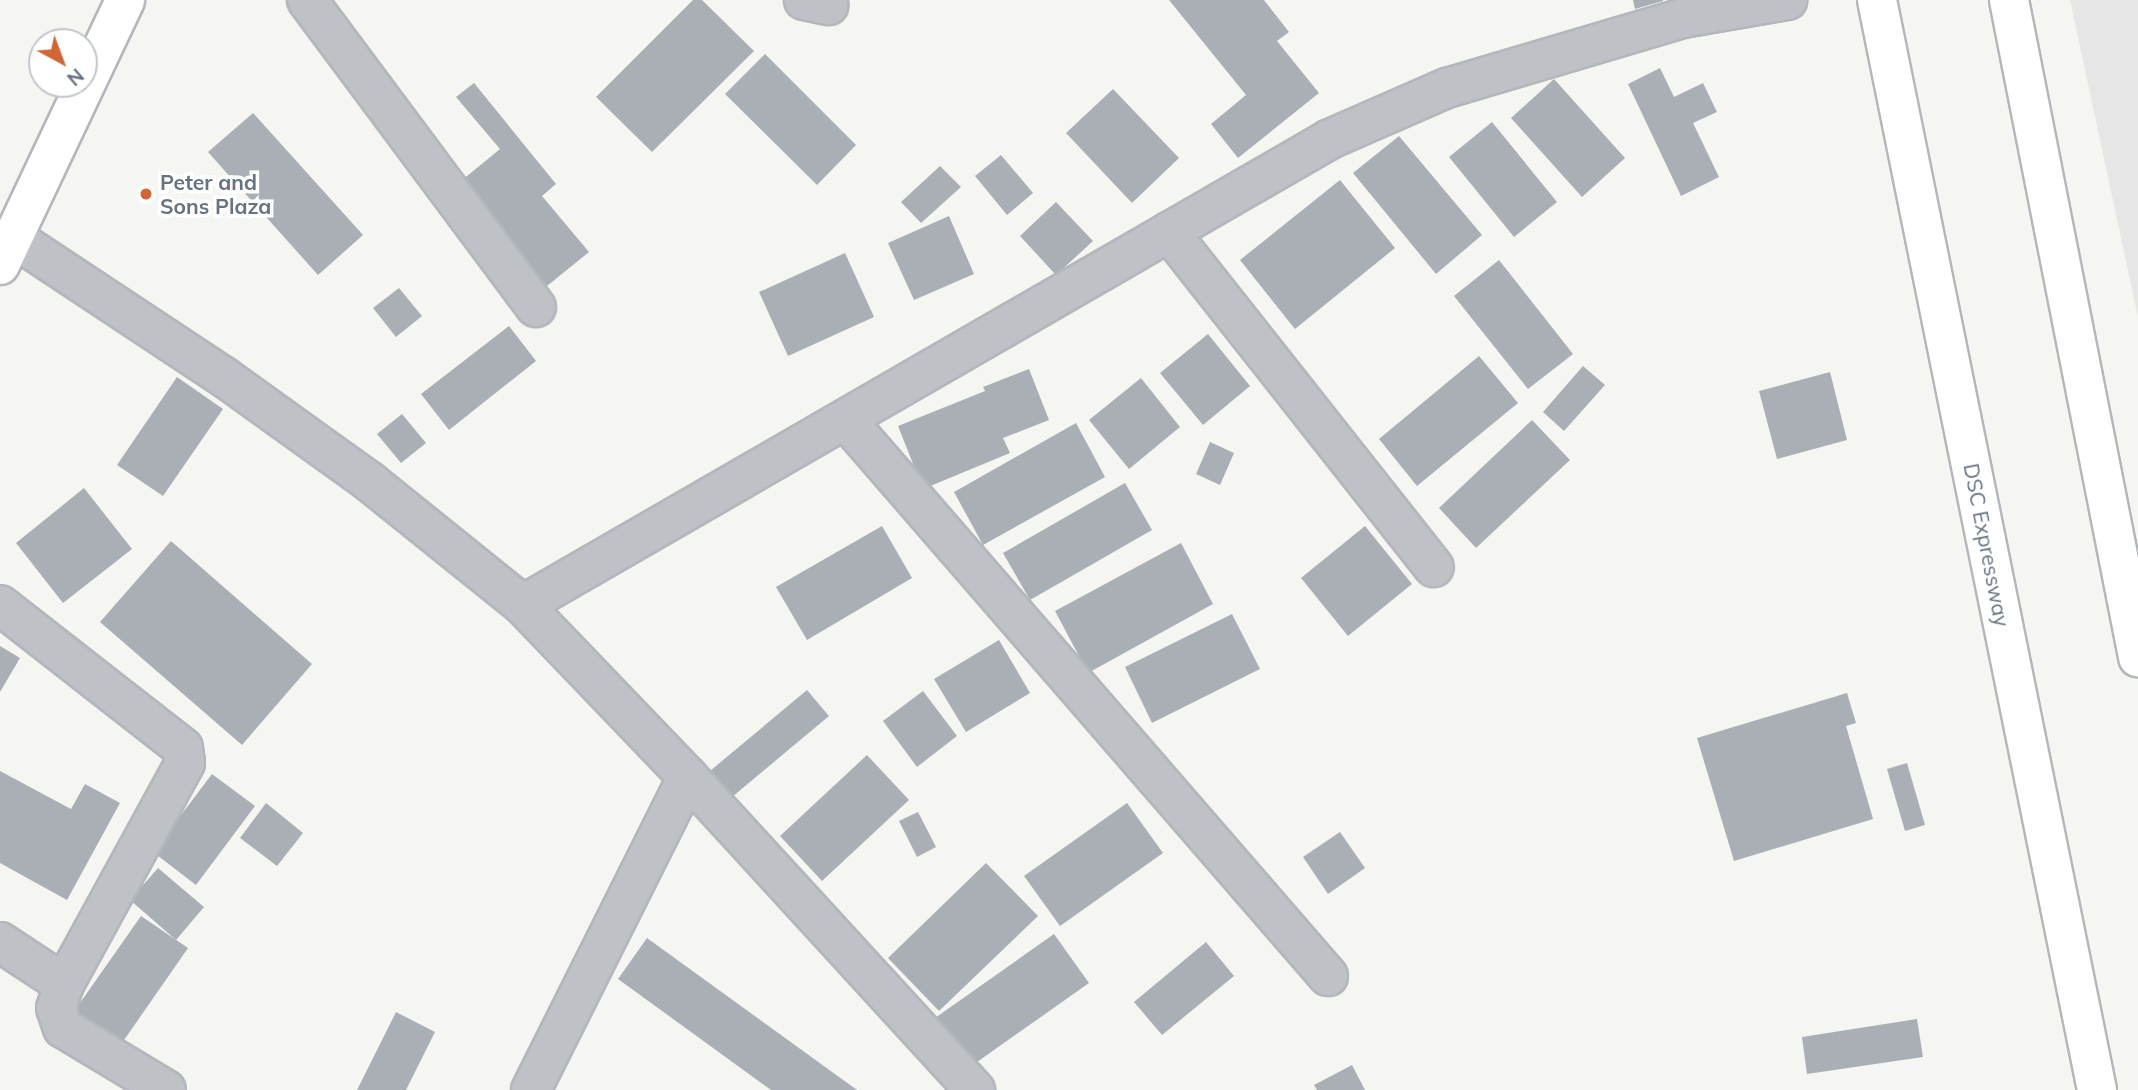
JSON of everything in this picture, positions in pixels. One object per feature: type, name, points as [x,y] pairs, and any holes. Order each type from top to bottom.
[{"type":"main road","points":[[7,251],[125,0]]},
{"type":"main road","name":"DSC Expressway","points":[[1877,0],[2097,1090]]},
{"type":"main road","points":[[2009,0],[2138,657]]},
{"type":"street","points":[[307,0],[536,307]]},
{"type":"street","points":[[523,605],[1329,139],[1447,88],[1683,18],[1787,0]]},
{"type":"street","points":[[1168,232],[1434,567]]},
{"type":"street","points":[[7,251],[225,377],[370,482],[523,605],[688,776],[975,1090]]},
{"type":"street","points":[[846,420],[1328,976]]},
{"type":"street","points":[[0,605],[183,748],[185,764],[64,984],[56,1008],[63,1028],[166,1090]]},
{"type":"street","points":[[531,1090],[688,776]]},
{"type":"street","points":[[0,942],[64,984]]},
{"type":"shaded area","points":[[2070,0],[2138,0],[2138,317]]},
{"type":"building","points":[[693,0],[702,0],[754,51],[652,152],[596,97]]},
{"type":"building","points":[[1169,0],[1264,0],[1289,32],[1277,41],[1319,93],[1238,158],[1211,124],[1246,95]]},
{"type":"building","points":[[1633,0],[1663,0],[1663,1],[1635,9]]},
{"type":"building","points":[[765,54],[856,145],[817,185],[725,94]]},
{"type":"building","points":[[1660,68],[1674,97],[1703,83],[1717,112],[1693,123],[1719,177],[1681,196],[1628,84]]},
{"type":"building","points":[[1554,79],[1625,158],[1582,197],[1511,118]]},
{"type":"building","points":[[474,83],[556,184],[542,196],[589,252],[547,286],[461,181],[500,149],[456,97]]},
{"type":"building","points":[[1113,89],[1179,158],[1132,203],[1066,133]]},
{"type":"building","points":[[253,113],[363,235],[318,275],[208,152]]},
{"type":"building","points":[[1492,122],[1557,202],[1514,237],[1449,157]]},
{"type":"building","points":[[1399,136],[1482,235],[1436,274],[1353,173]]},
{"type":"building","points":[[1001,155],[1033,193],[1007,215],[975,176]]},
{"type":"building","points":[[940,166],[961,187],[921,223],[901,202]]},
{"type":"building","points":[[1340,180],[1395,248],[1295,329],[1240,260]]},
{"type":"building","points":[[1056,202],[1093,241],[1056,275],[1020,236]]},
{"type":"building","points":[[949,216],[974,274],[914,300],[888,243]]},
{"type":"building","points":[[845,253],[874,317],[788,356],[759,292]]},
{"type":"building","points":[[1499,260],[1573,354],[1528,389],[1454,296]]},
{"type":"building","points":[[399,288],[422,316],[396,337],[373,308]]},
{"type":"building","points":[[509,326],[536,361],[449,430],[421,394]]},
{"type":"building","points":[[1208,334],[1250,386],[1203,425],[1160,373]]},
{"type":"building","points":[[1479,356],[1518,403],[1417,486],[1379,439]]},
{"type":"building","points":[[1583,366],[1605,385],[1564,431],[1543,412]]},
{"type":"building","points":[[1029,369],[1049,420],[1003,438],[1010,453],[923,489],[898,426],[985,391],[983,387]]},
{"type":"building","points":[[1830,372],[1847,440],[1777,459],[1759,391]]},
{"type":"building","points":[[177,377],[223,409],[163,496],[117,465]]},
{"type":"building","points":[[1141,378],[1180,427],[1129,469],[1089,420]]},
{"type":"building","points":[[402,414],[426,443],[401,463],[377,434]]},
{"type":"building","points":[[1532,420],[1570,460],[1476,548],[1439,508]]},
{"type":"building","points":[[1076,423],[1105,477],[983,545],[954,492]]},
{"type":"building","points":[[1210,442],[1234,453],[1220,485],[1196,474]]},
{"type":"building","points":[[1125,483],[1152,530],[1030,600],[1003,553]]},
{"type":"building","points":[[84,488],[132,549],[63,603],[16,543]]},
{"type":"building","points":[[882,526],[912,578],[807,640],[776,587]]},
{"type":"building","points":[[1365,526],[1412,584],[1348,636],[1301,578]]},
{"type":"building","points":[[171,541],[312,664],[242,745],[100,622]]},
{"type":"building","points":[[1181,543],[1213,604],[1088,673],[1055,611]]},
{"type":"building","points":[[1232,614],[1260,669],[1152,723],[1125,667]]},
{"type":"building","points":[[999,640],[1030,693],[966,732],[934,679]]},
{"type":"building","points":[[0,646],[20,658],[0,692]]},
{"type":"building","points":[[807,690],[829,716],[732,797],[710,771]]},
{"type":"building","points":[[923,691],[957,736],[917,767],[883,721]]},
{"type":"building","points":[[1847,693],[1856,723],[1846,726],[1873,819],[1734,861],[1697,738]]},
{"type":"building","points":[[867,755],[909,800],[822,881],[780,836]]},
{"type":"building","points":[[1907,763],[1925,825],[1905,831],[1887,769]]},
{"type":"building","points":[[0,771],[71,809],[85,784],[120,803],[67,900],[0,863]]},
{"type":"building","points":[[212,774],[255,806],[196,885],[153,852]]},
{"type":"building","points":[[266,803],[303,833],[277,866],[240,838]]},
{"type":"building","points":[[1127,803],[1163,853],[1060,926],[1024,876]]},
{"type":"building","points":[[918,812],[936,847],[917,857],[899,821]]},
{"type":"building","points":[[1340,832],[1365,868],[1328,894],[1303,857]]},
{"type":"building","points":[[986,863],[1038,916],[939,1011],[888,958]]},
{"type":"building","points":[[158,868],[204,907],[176,940],[130,900]]},
{"type":"building","points":[[141,916],[188,948],[122,1043],[75,1010]]},
{"type":"building","points":[[1054,934],[1089,983],[970,1067],[935,1018]]},
{"type":"building","points":[[647,938],[857,1090],[771,1090],[618,979]]},
{"type":"building","points":[[1206,942],[1234,976],[1162,1035],[1134,1002]]},
{"type":"building","points":[[396,1012],[435,1032],[406,1090],[357,1090]]},
{"type":"building","points":[[1917,1019],[1923,1057],[1807,1074],[1802,1037]]},
{"type":"building","points":[[1352,1065],[1365,1090],[1317,1090],[1314,1085]]},
{"type":"place","name":"Peter and Sons Plaza","points":[[146,194]]}]
